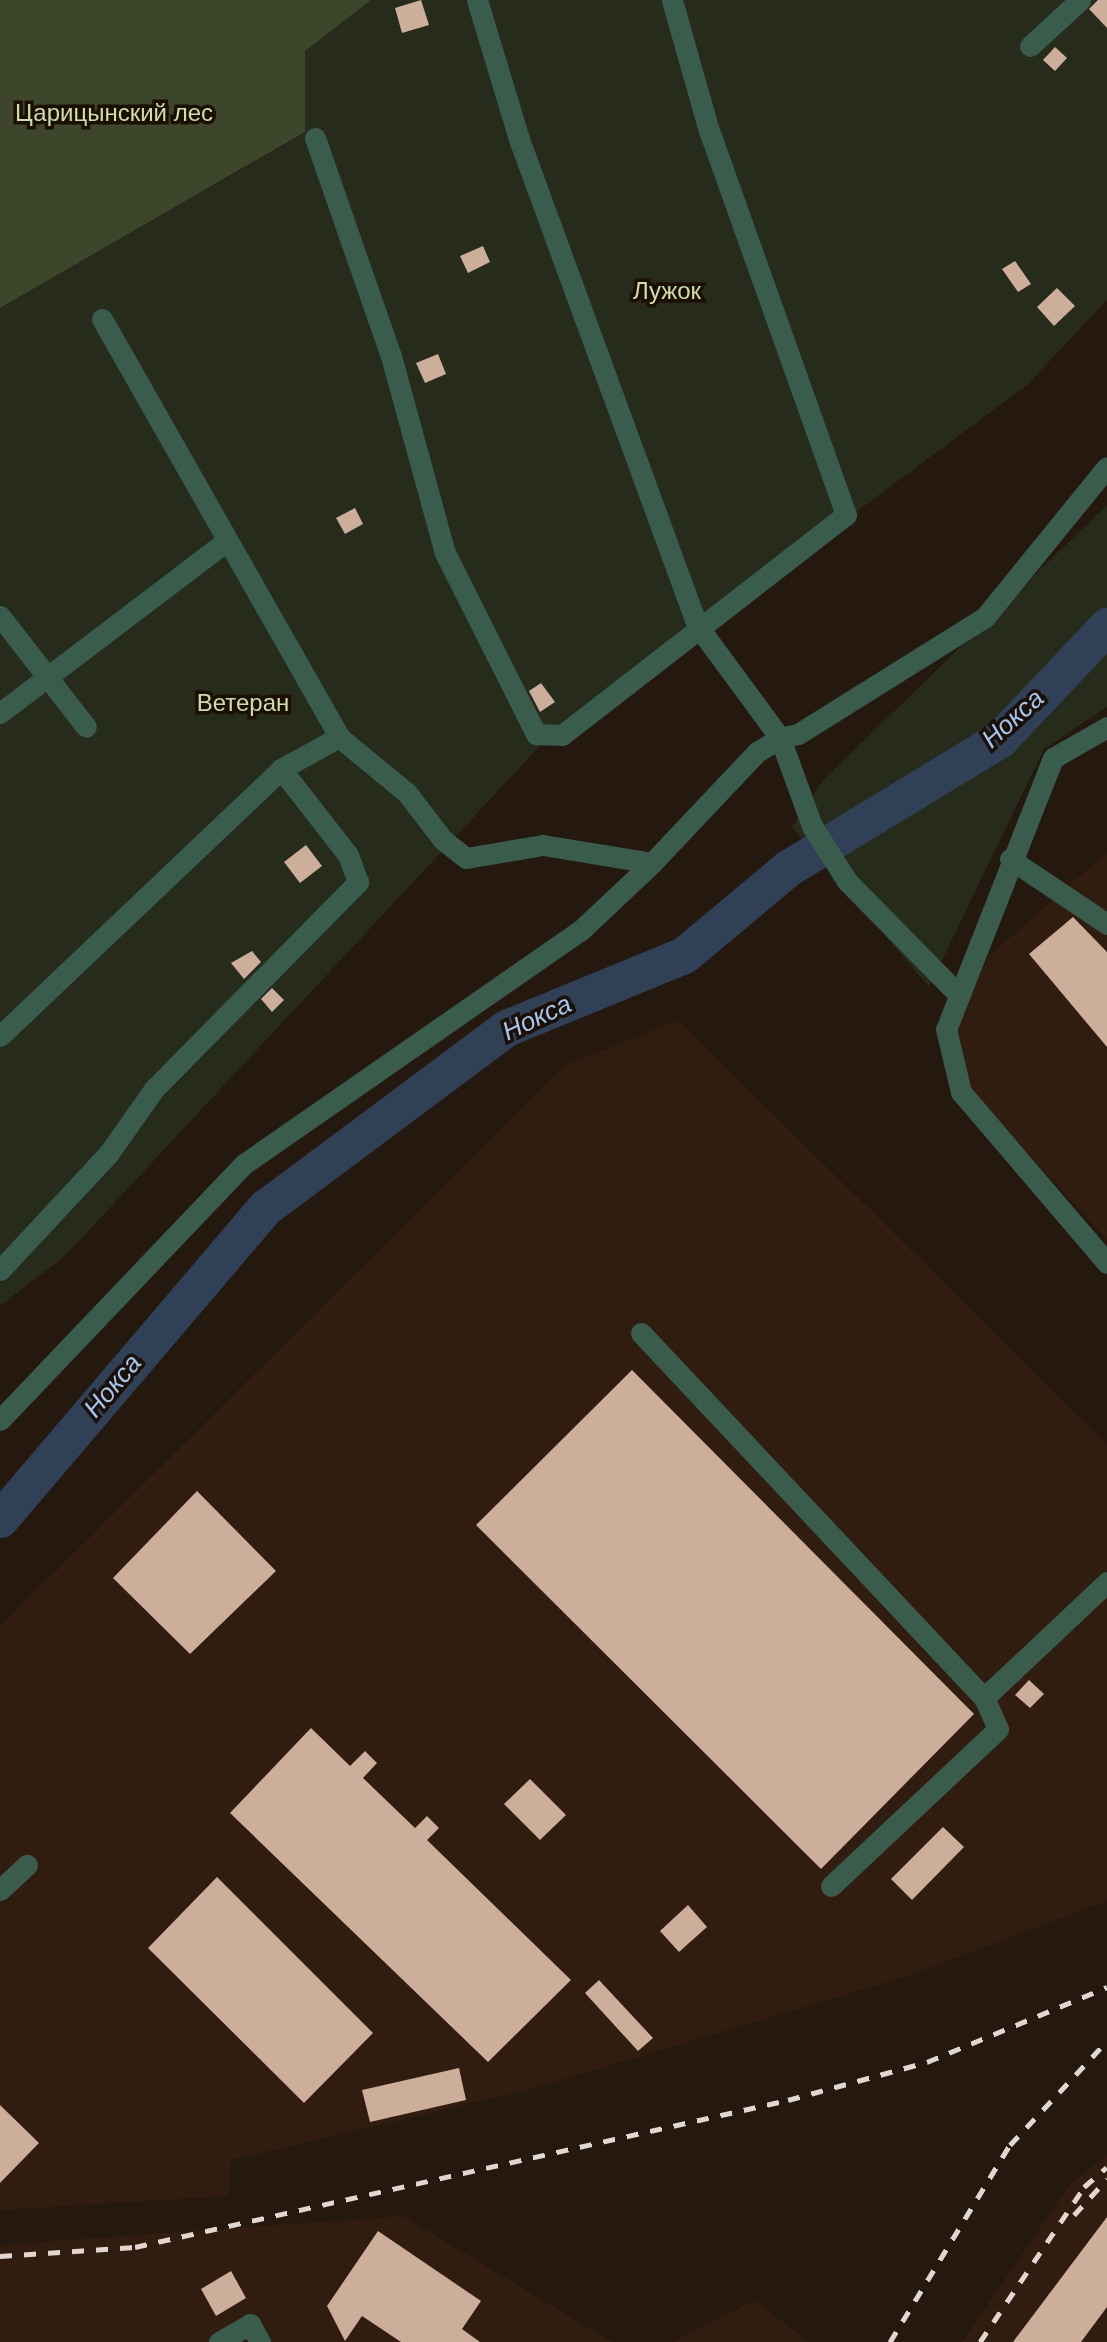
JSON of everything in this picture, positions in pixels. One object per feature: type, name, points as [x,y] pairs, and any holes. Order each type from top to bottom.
[{"type":"street","points":[[477,0],[519,139],[697,625],[780,738],[812,826],[847,881],[958,994]]},
{"type":"street","points":[[315,138],[387,344],[445,554],[536,734],[562,735],[697,625],[846,515],[709,131],[672,0]]},
{"type":"street","points":[[1030,46],[1080,0]]},
{"type":"street","points":[[102,319],[340,737],[407,793],[466,858],[542,845],[652,863]]},
{"type":"street","points":[[0,1420],[244,1164],[581,930],[652,863],[757,752],[780,738],[798,734],[985,617],[1021,580],[1107,467]]},
{"type":"street","points":[[0,713],[227,541]]},
{"type":"street","points":[[0,616],[86,727]]},
{"type":"street","points":[[1107,727],[1054,758],[1010,859],[946,1029],[961,1092],[1107,1263]]},
{"type":"street","points":[[0,1035],[281,769],[340,737]]},
{"type":"street","points":[[0,1270],[109,1153],[154,1090],[358,882],[348,855],[281,769]]},
{"type":"street","points":[[1010,859],[1107,924]]},
{"type":"street","points":[[641,1333],[984,1699],[998,1729],[831,1886]]},
{"type":"street","points":[[984,1699],[1031,1660],[1107,1582]]},
{"type":"street","points":[[0,1890],[27,1865]]},
{"type":"street","points":[[219,2342],[250,2324],[260,2342]]},
{"type":"shaded area","points":[[1107,852],[1107,1240],[971,1091],[955,1029],[989,956]]},
{"type":"shaded area","points":[[678,1020],[1107,1444],[1107,1901],[908,1976],[525,2091],[231,2160],[229,2196],[0,2210],[0,1627],[564,1066]]},
{"type":"shaded area","points":[[1107,2155],[1107,2342],[962,2342],[1070,2184]]},
{"type":"shaded area","points":[[403,2216],[612,2342],[0,2342],[0,2245]]},
{"type":"shaded area","points":[[755,2300],[808,2342],[673,2342]]},
{"type":"green space","name":"Царицынский лес","points":[[0,0],[371,0],[305,51],[305,132],[0,308]]},
{"type":"green space","points":[[371,0],[1107,0],[1107,300],[1027,385],[537,749],[65,1256],[0,1306],[0,308],[304,133],[304,51]]},
{"type":"green space","points":[[1107,505],[1107,707],[1044,749],[929,987],[792,827],[823,780]]},
{"type":"building","points":[[421,0],[429,25],[402,33],[395,8]]},
{"type":"building","points":[[1098,0],[1107,0],[1107,28],[1089,9]]},
{"type":"building","points":[[1055,47],[1067,58],[1055,71],[1043,60]]},
{"type":"building","points":[[483,246],[490,262],[468,273],[460,256]]},
{"type":"building","points":[[1015,261],[1031,284],[1018,292],[1002,269]]},
{"type":"building","points":[[1057,288],[1075,306],[1054,326],[1037,307]]},
{"type":"building","points":[[438,354],[446,374],[425,383],[416,363]]},
{"type":"building","points":[[355,508],[363,524],[345,534],[336,518]]},
{"type":"building","points":[[541,683],[555,702],[540,712],[529,691]]},
{"type":"building","points":[[306,845],[322,866],[300,883],[284,862]]},
{"type":"building","points":[[1073,917],[1107,952],[1107,1047],[1029,954]]},
{"type":"building","points":[[252,951],[261,962],[244,979],[231,963]]},
{"type":"building","points":[[272,988],[284,1000],[272,1012],[261,999]]},
{"type":"building","points":[[632,1370],[974,1714],[821,1869],[476,1525]]},
{"type":"building","points":[[197,1491],[276,1571],[190,1654],[113,1578]]},
{"type":"building","points":[[1029,1680],[1044,1694],[1030,1708],[1015,1695]]},
{"type":"building","points":[[311,1728],[350,1766],[365,1751],[377,1763],[363,1778],[415,1828],[427,1816],[439,1828],[427,1840],[571,1980],[488,2062],[230,1813]]},
{"type":"building","points":[[530,1779],[566,1815],[540,1840],[504,1804]]},
{"type":"building","points":[[943,1827],[964,1847],[912,1900],[891,1879]]},
{"type":"building","points":[[217,1877],[373,2033],[304,2103],[148,1948]]},
{"type":"building","points":[[688,1905],[707,1927],[679,1952],[660,1931]]},
{"type":"building","points":[[599,1980],[653,2038],[638,2051],[585,1993]]},
{"type":"building","points":[[459,2068],[466,2100],[370,2122],[362,2090]]},
{"type":"building","points":[[0,2105],[39,2143],[0,2183]]},
{"type":"building","points":[[1107,2217],[1107,2307],[1081,2342],[1013,2342]]},
{"type":"building","points":[[378,2231],[481,2301],[462,2329],[480,2342],[401,2342],[362,2316],[345,2341],[327,2306]]},
{"type":"building","points":[[231,2271],[246,2298],[216,2316],[201,2289]]},
{"type":"waterway","name":"Нокса","points":[[0,1519],[266,1207],[506,1028],[684,955],[788,868],[1000,739],[1107,626]]},
{"type":"railway","points":[[0,2256],[135,2247],[788,2100],[927,2062],[1107,1987]]},
{"type":"railway","points":[[890,2342],[1010,2145],[1107,2041]]},
{"type":"railway","points":[[980,2342],[1084,2187],[1107,2167]]},
{"type":"railway","points":[[1074,2215],[1107,2179]]},
{"type":"park label","name":"Лужок","points":[[667,291]]},
{"type":"park label","name":"Ветеран","points":[[243,703]]}]
